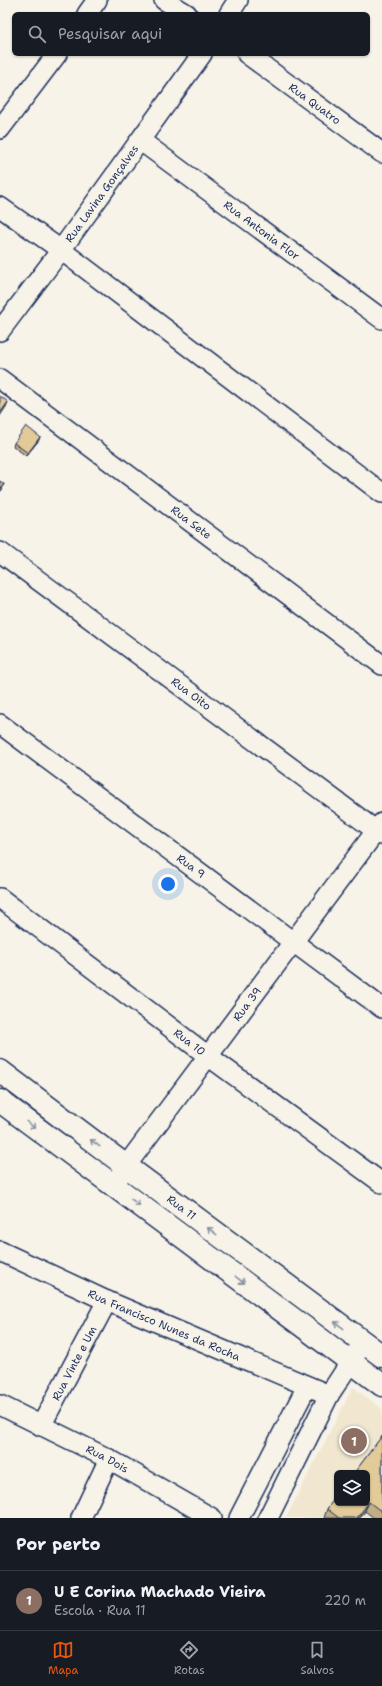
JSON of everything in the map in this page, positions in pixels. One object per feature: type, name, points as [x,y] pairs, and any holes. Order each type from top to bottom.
[{"type":"main road","name":"Rua 11","points":[[0,1071],[382,1356]]},
{"type":"main road","name":"Rua 11","points":[[0,1101],[330,1348],[351,1361],[382,1385]]},
{"type":"street","points":[[88,12],[97,0]]},
{"type":"street","points":[[164,0],[184,12]]},
{"type":"street","points":[[230,12],[238,0]]},
{"type":"street","points":[[0,129],[55,56]]},
{"type":"street","name":"Rua Lavina Gonçalves","points":[[0,331],[141,141],[201,56]]},
{"type":"street","name":"Rua Quatro","points":[[250,56],[382,153]]},
{"type":"street","name":"Rua Antonia Flor","points":[[141,141],[382,319]]},
{"type":"street","points":[[0,207],[61,250],[382,493]]},
{"type":"street","name":"Rua Sete","points":[[0,379],[382,666]]},
{"type":"street","name":"Rua Oito","points":[[0,552],[380,829]]},
{"type":"street","name":"Rua 9","points":[[0,724],[382,1008]]},
{"type":"street","name":"Rua 39","points":[[113,1186],[126,1166],[292,942],[380,829]]},
{"type":"street","name":"Rua 10","points":[[0,898],[208,1056],[382,1183]]},
{"type":"street","name":"Rua Francisco Nunes da Rocha","points":[[0,1251],[107,1302],[329,1395]]},
{"type":"street","name":"Rua Vinte e Um","points":[[41,1426],[107,1302]]},
{"type":"street","points":[[268,1518],[329,1395],[363,1343]]},
{"type":"street","points":[[240,1518],[307,1386]]},
{"type":"street","name":"Rua Dois","points":[[0,1405],[109,1460],[212,1518]]},
{"type":"street","points":[[82,1518],[109,1460]]},
{"type":"shaded area","points":[[353,1387],[382,1409],[382,1518],[286,1518]]},
{"type":"building","points":[[0,396],[8,402],[0,413]]},
{"type":"building","points":[[26,426],[40,437],[28,453],[14,443]]},
{"type":"building","points":[[0,481],[4,484],[0,489]]},
{"type":"building","points":[[382,1436],[382,1512],[370,1503],[370,1470],[356,1470]]},
{"type":"building","points":[[334,1499],[334,1506],[366,1506],[357,1518],[339,1518],[327,1509]]},
{"type":"place","name":"U E Corina Machado Vieira","points":[[354,1441]]}]
